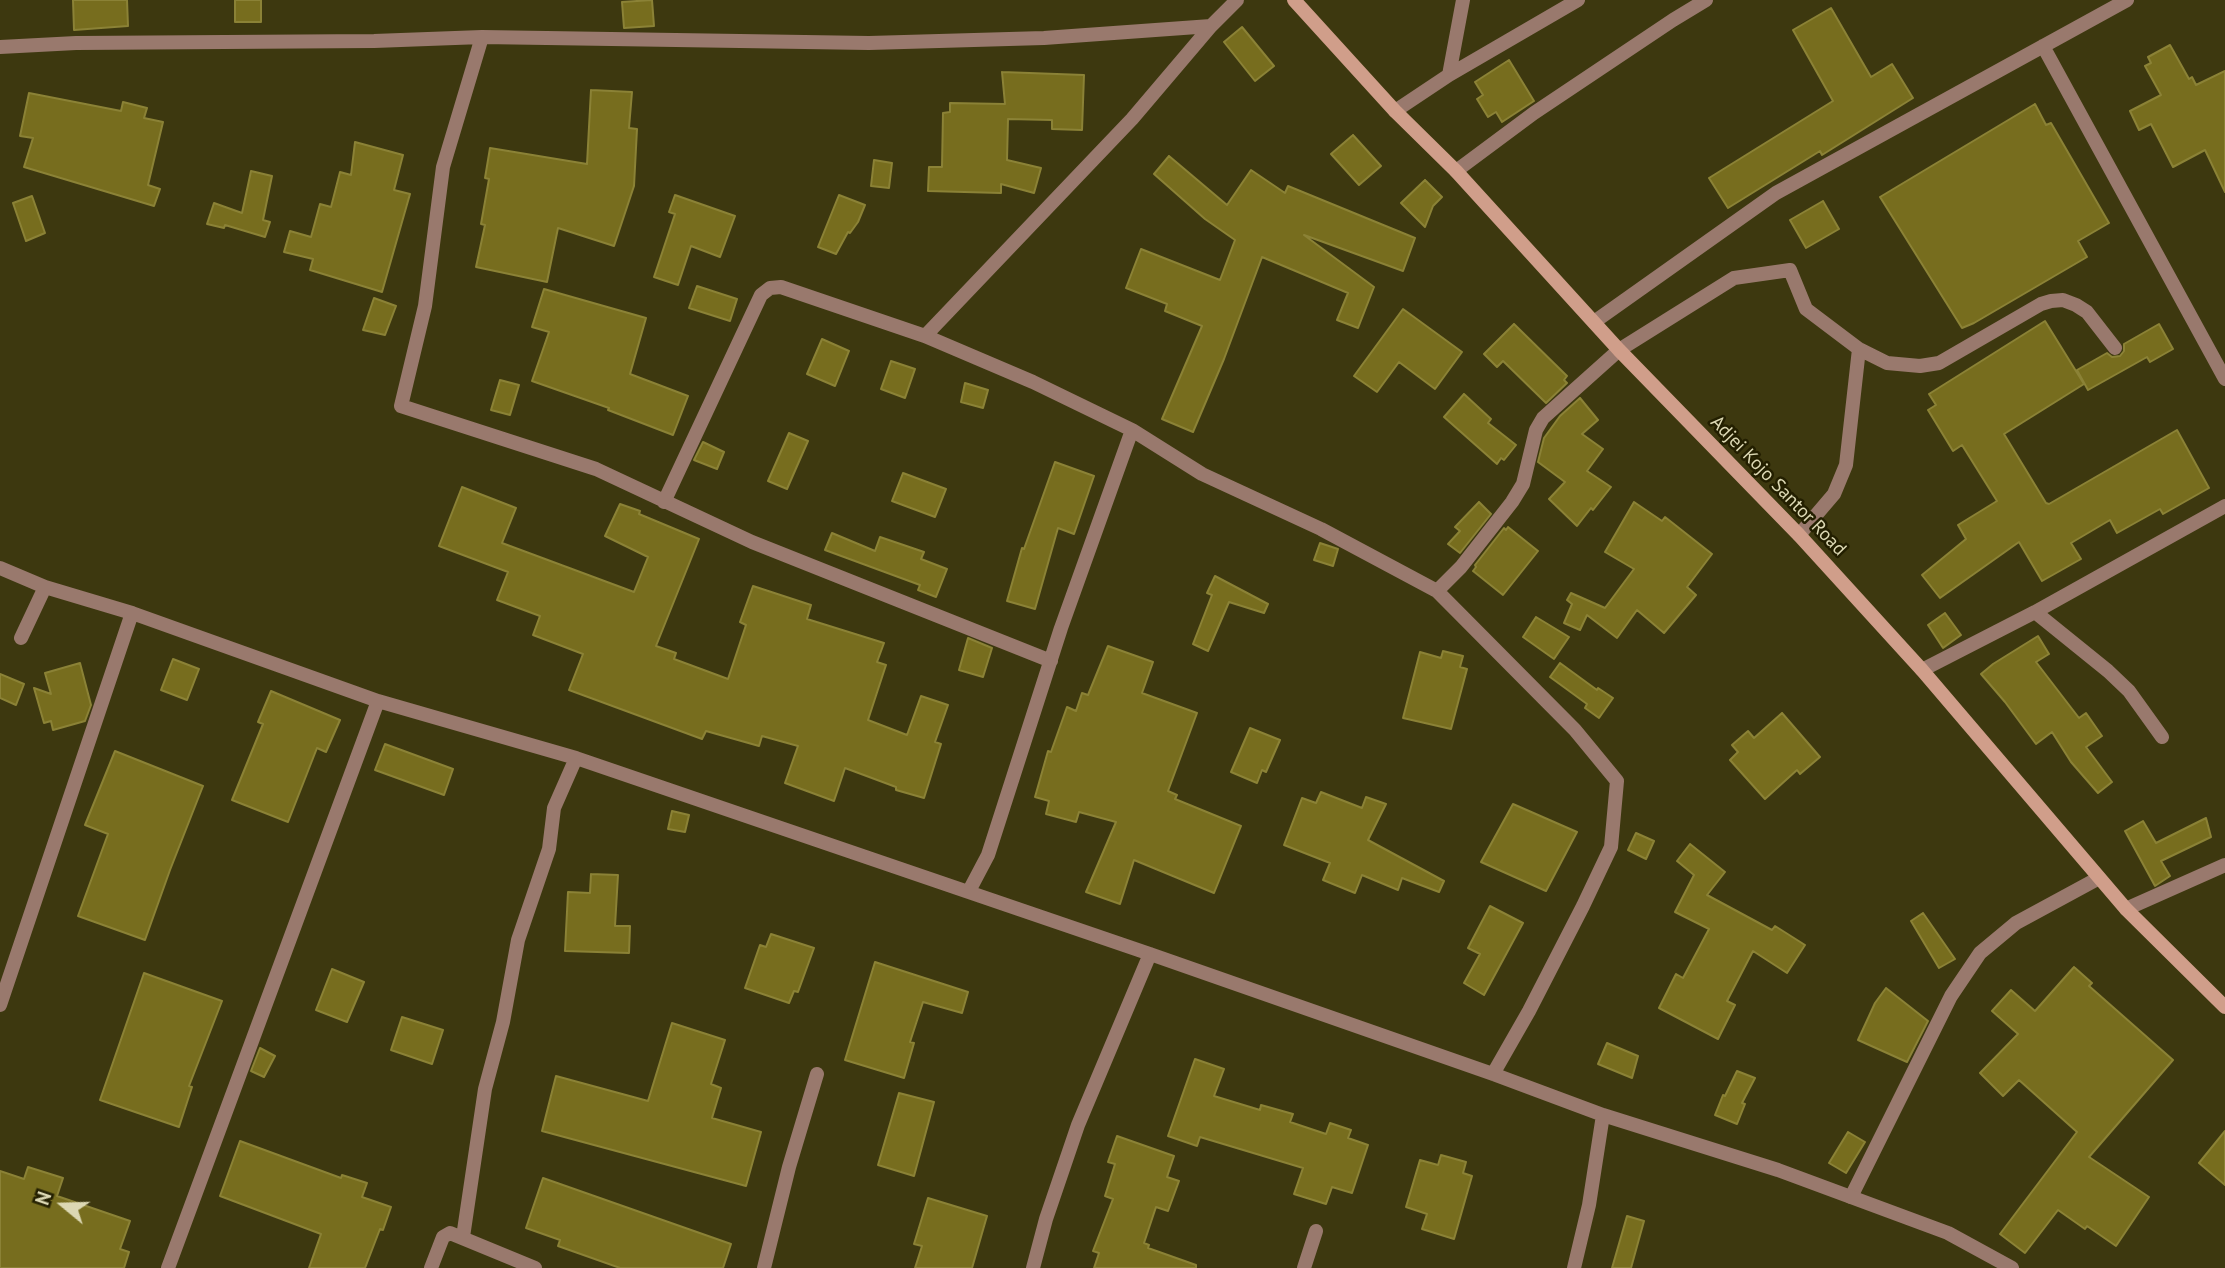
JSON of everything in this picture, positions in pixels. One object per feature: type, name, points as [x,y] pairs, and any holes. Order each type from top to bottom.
[{"type":"street","points":[[925,336],[1132,119],[1211,26],[1237,0]]},
{"type":"street","name":"Adjei Kojo Santor Road","points":[[1294,0],[1395,111],[1456,171],[1619,350],[1799,535],[1922,670],[2126,909],[2225,1007]]},
{"type":"street","points":[[1449,75],[1463,0]]},
{"type":"street","points":[[1456,171],[1534,113],[1706,0]]},
{"type":"street","points":[[1594,322],[1776,193],[2127,0]]},
{"type":"street","points":[[1395,111],[1568,1]]},
{"type":"street","points":[[0,47],[76,43],[360,41],[482,37],[869,43],[1044,38],[1211,26]]},
{"type":"street","points":[[482,37],[443,167],[425,306],[401,406],[596,469],[752,542],[1051,661]]},
{"type":"street","points":[[2043,46],[2225,379]]},
{"type":"street","points":[[1437,591],[1461,567],[1517,494],[1523,484],[1535,430],[1543,418],[1619,350],[1734,278],[1790,270],[1806,309],[1858,349],[1887,363],[1901,366],[1939,363],[2041,304],[2051,301],[2063,300],[2076,304],[2087,312],[2115,348]]},
{"type":"street","points":[[664,502],[761,295],[770,288],[781,287],[925,336],[1033,382],[1132,430],[1202,474],[1321,529],[1437,591],[1575,730],[1617,781],[1611,847],[1529,1011],[1493,1074]]},
{"type":"street","points":[[1799,535],[1834,494],[1846,465],[1858,349]]},
{"type":"street","points":[[969,891],[988,855],[1051,661],[1132,430]]},
{"type":"street","points":[[1922,670],[2035,612],[2225,506]]},
{"type":"street","points":[[0,568],[45,587],[132,613],[378,701],[576,758],[969,891],[1603,1115],[1779,1170],[1948,1233],[2012,1268]]},
{"type":"street","points":[[21,638],[45,587]]},
{"type":"street","points":[[2035,612],[2129,691],[2162,737]]},
{"type":"street","points":[[0,1004],[132,613]]},
{"type":"street","points":[[168,1268],[378,701]]},
{"type":"street","points":[[463,1237],[485,1089],[503,1022],[518,940],[549,849],[554,808],[576,758]]},
{"type":"street","points":[[2126,909],[2225,865]]},
{"type":"street","points":[[1851,1197],[1951,996],[1980,953],[2016,923],[2099,878]]},
{"type":"street","points":[[1033,1268],[1046,1219],[1078,1125],[1150,954]]},
{"type":"street","points":[[764,1268],[789,1167],[817,1074]]},
{"type":"street","points":[[1574,1268],[1589,1205],[1603,1115]]},
{"type":"street","points":[[1304,1268],[1316,1231]]},
{"type":"street","points":[[431,1268],[443,1237],[450,1233],[536,1268]]},
{"type":"building","points":[[73,0],[127,0],[128,26],[74,30]]},
{"type":"building","points":[[235,0],[261,0],[261,22],[235,22]]},
{"type":"building","points":[[652,0],[654,26],[624,28],[622,2]]},
{"type":"building","points":[[1831,8],[1871,77],[1892,64],[1913,98],[1822,155],[1820,151],[1728,208],[1709,178],[1833,101],[1793,30]]},
{"type":"building","points":[[1242,27],[1274,66],[1255,81],[1224,42]]},
{"type":"building","points":[[2170,45],[2189,79],[2192,77],[2196,85],[2225,71],[2225,192],[2205,150],[2173,167],[2151,124],[2139,130],[2130,111],[2161,95],[2145,66],[2151,63],[2148,57]]},
{"type":"building","points":[[1509,60],[1534,101],[1502,122],[1496,112],[1488,117],[1477,99],[1483,95],[1475,82]]},
{"type":"building","points":[[1002,72],[1084,75],[1082,130],[1052,129],[1052,120],[1008,119],[1007,160],[1041,168],[1034,193],[1001,184],[1001,193],[928,191],[929,167],[942,167],[943,113],[950,112],[950,103],[1005,104]]},
{"type":"building","points":[[591,90],[632,92],[629,128],[637,129],[634,186],[614,246],[558,228],[547,282],[476,267],[485,225],[481,224],[489,179],[485,178],[490,148],[587,164]]},
{"type":"building","points":[[29,93],[121,111],[123,102],[147,108],[144,118],[163,122],[148,185],[160,189],[154,206],[24,167],[33,138],[20,136]]},
{"type":"building","points":[[2035,104],[2046,125],[2051,123],[2109,223],[2078,241],[2087,257],[1962,328],[1880,197]]},
{"type":"building","points":[[1353,135],[1381,166],[1359,185],[1331,154]]},
{"type":"building","points":[[355,142],[403,155],[394,190],[410,194],[382,292],[310,270],[313,259],[284,252],[290,231],[311,237],[320,204],[331,207],[340,172],[351,175]]},
{"type":"building","points":[[1169,156],[1227,205],[1251,170],[1285,193],[1288,186],[1415,238],[1403,271],[1304,235],[1374,287],[1358,328],[1337,320],[1348,293],[1262,257],[1193,432],[1162,419],[1202,326],[1165,311],[1167,304],[1126,288],[1141,249],[1220,280],[1235,240],[1205,219],[1154,174]]},
{"type":"building","points":[[874,160],[892,163],[889,188],[871,186]]},
{"type":"building","points":[[251,171],[272,176],[263,220],[270,222],[265,237],[225,225],[224,228],[207,224],[214,203],[242,213]]},
{"type":"building","points":[[1425,180],[1442,197],[1433,206],[1425,227],[1401,203]]},
{"type":"building","points":[[675,195],[735,216],[720,257],[691,246],[678,285],[654,277],[675,214],[669,212]]},
{"type":"building","points":[[839,195],[865,205],[858,222],[850,233],[848,232],[836,254],[818,247]]},
{"type":"building","points":[[32,196],[45,233],[26,241],[13,203]]},
{"type":"building","points":[[1823,201],[1839,229],[1806,248],[1790,220]]},
{"type":"building","points":[[697,286],[737,299],[730,321],[689,308]]},
{"type":"building","points":[[544,289],[646,318],[630,374],[688,396],[673,435],[608,410],[609,408],[532,381],[549,332],[532,327]]},
{"type":"building","points":[[374,298],[396,306],[385,335],[363,330]]},
{"type":"building","points":[[1403,309],[1462,352],[1435,389],[1399,362],[1377,392],[1354,376]]},
{"type":"building","points":[[2045,321],[2084,384],[2004,434],[2046,503],[2049,504],[2177,430],[2209,488],[2163,514],[2160,509],[2117,533],[2110,520],[2071,543],[2081,559],[2042,581],[2019,542],[1940,598],[1922,575],[1966,539],[1958,525],[1997,501],[1962,445],[1953,451],[1928,410],[1936,405],[1929,394]]},
{"type":"building","points":[[1514,324],[1567,376],[1564,380],[1567,383],[1546,403],[1503,361],[1497,367],[1484,354]]},
{"type":"building","points":[[2159,324],[2173,349],[2150,362],[2147,357],[2088,390],[2077,370],[2107,353],[2112,357],[2120,356],[2124,351],[2124,344]]},
{"type":"building","points":[[822,339],[849,351],[835,386],[807,374]]},
{"type":"building","points":[[891,361],[915,369],[905,398],[881,389]]},
{"type":"building","points":[[500,380],[519,385],[510,415],[491,410]]},
{"type":"building","points":[[965,383],[988,390],[983,408],[961,402]]},
{"type":"building","points":[[1464,394],[1491,419],[1488,423],[1516,445],[1504,460],[1501,458],[1497,464],[1444,417]]},
{"type":"building","points":[[1580,398],[1598,420],[1582,434],[1603,449],[1587,471],[1611,487],[1577,526],[1549,499],[1565,482],[1538,462],[1544,438],[1560,416]]},
{"type":"building","points":[[789,433],[808,441],[787,489],[768,481]]},
{"type":"building","points":[[703,442],[724,452],[717,469],[694,460]]},
{"type":"building","points":[[1055,462],[1094,476],[1074,534],[1058,528],[1035,609],[1007,601],[1022,548],[1024,549]]},
{"type":"building","points":[[903,473],[946,489],[935,517],[892,501]]},
{"type":"building","points":[[462,487],[516,508],[502,543],[634,592],[648,557],[605,536],[620,504],[699,539],[656,646],[676,653],[674,659],[728,679],[746,625],[740,622],[753,586],[811,605],[807,619],[884,643],[877,662],[886,665],[868,720],[907,735],[921,696],[948,705],[935,742],[941,744],[924,798],[896,790],[896,787],[845,768],[834,801],[785,783],[798,746],[762,736],[759,746],[706,731],[702,739],[569,690],[583,654],[533,635],[540,616],[497,600],[508,572],[439,546]]},
{"type":"building","points":[[1479,502],[1491,514],[1460,553],[1448,544],[1460,531],[1455,527]]},
{"type":"building","points":[[1634,502],[1662,521],[1665,517],[1712,554],[1687,587],[1696,595],[1664,633],[1637,610],[1617,638],[1587,615],[1580,630],[1564,623],[1572,604],[1567,600],[1571,593],[1605,608],[1634,569],[1605,552]]},
{"type":"building","points":[[1508,527],[1538,551],[1503,595],[1473,571],[1504,528],[1506,530]]},
{"type":"building","points":[[832,533],[875,551],[880,537],[924,552],[921,559],[947,569],[936,597],[918,590],[920,585],[825,550]]},
{"type":"building","points":[[1320,543],[1338,549],[1333,566],[1314,560]]},
{"type":"building","points":[[1215,576],[1268,604],[1264,613],[1229,602],[1208,651],[1193,644],[1212,595],[1207,593]]},
{"type":"building","points":[[1945,613],[1961,635],[1943,648],[1928,625]]},
{"type":"building","points":[[1536,617],[1569,637],[1554,659],[1523,637]]},
{"type":"building","points":[[2038,636],[2049,654],[2036,662],[2079,718],[2086,713],[2102,736],[2086,747],[2112,782],[2098,793],[2071,762],[2052,732],[2036,744],[1981,674]]},
{"type":"building","points":[[968,638],[992,648],[983,677],[959,670]]},
{"type":"building","points":[[1108,646],[1153,662],[1142,693],[1197,713],[1168,791],[1177,795],[1175,799],[1241,826],[1214,893],[1134,860],[1120,904],[1086,892],[1116,822],[1079,812],[1076,822],[1046,814],[1049,801],[1035,797],[1048,751],[1051,752],[1067,707],[1076,711],[1082,693],[1088,695]]},
{"type":"building","points":[[1443,651],[1463,656],[1460,667],[1467,669],[1451,729],[1403,718],[1420,652],[1441,658]]},
{"type":"building","points":[[173,659],[199,669],[187,700],[161,690]]},
{"type":"building","points":[[80,663],[91,705],[85,721],[53,730],[51,721],[44,723],[34,688],[51,694],[45,673]]},
{"type":"building","points":[[1560,663],[1597,690],[1598,688],[1613,698],[1599,718],[1585,708],[1587,704],[1550,677]]},
{"type":"building","points":[[0,674],[24,684],[16,705],[0,698]]},
{"type":"building","points":[[271,691],[340,720],[326,752],[317,748],[288,822],[232,800],[263,724],[258,722]]},
{"type":"building","points":[[1782,713],[1820,757],[1800,774],[1797,770],[1765,799],[1730,760],[1738,752],[1732,745],[1748,731],[1754,738]]},
{"type":"building","points":[[1250,728],[1280,740],[1266,772],[1262,770],[1257,783],[1231,772]]},
{"type":"building","points":[[385,744],[453,769],[444,795],[375,770]]},
{"type":"building","points":[[115,751],[203,786],[145,940],[78,916],[108,834],[85,825]]},
{"type":"building","points":[[1321,792],[1362,808],[1366,797],[1386,804],[1368,840],[1444,881],[1439,892],[1402,878],[1398,890],[1362,875],[1355,893],[1323,880],[1330,863],[1284,845],[1302,798],[1316,803]]},
{"type":"building","points":[[1513,804],[1577,832],[1546,891],[1481,862]]},
{"type":"building","points":[[672,811],[689,815],[685,832],[668,829]]},
{"type":"building","points":[[2206,818],[2211,837],[2161,861],[2170,876],[2155,886],[2125,831],[2143,821],[2156,843]]},
{"type":"building","points":[[1636,833],[1654,841],[1646,859],[1628,850]]},
{"type":"building","points":[[1690,844],[1725,872],[1707,895],[1772,930],[1775,926],[1805,945],[1787,973],[1753,951],[1727,1001],[1735,1005],[1718,1039],[1659,1008],[1676,974],[1683,978],[1709,929],[1675,912],[1694,875],[1677,861]]},
{"type":"building","points":[[591,874],[618,875],[615,926],[630,926],[629,953],[565,951],[568,892],[590,893]]},
{"type":"building","points":[[1490,906],[1523,923],[1484,995],[1464,983],[1480,954],[1468,948]]},
{"type":"building","points":[[1923,913],[1955,959],[1939,968],[1911,921]]},
{"type":"building","points":[[771,934],[814,948],[798,992],[794,991],[789,1003],[745,988],[760,945],[766,947]]},
{"type":"building","points":[[875,962],[968,992],[962,1013],[923,1002],[910,1042],[914,1043],[904,1078],[845,1060]]},
{"type":"building","points":[[2074,967],[2092,983],[2089,986],[2173,1060],[2089,1157],[2149,1197],[2116,1246],[2058,1210],[2025,1253],[2000,1234],[2077,1132],[2019,1080],[2003,1096],[1980,1073],[2018,1034],[1992,1011],[2011,990],[2035,1011]]},
{"type":"building","points":[[332,969],[364,982],[347,1022],[316,1010]]},
{"type":"building","points":[[144,973],[222,1001],[189,1086],[192,1087],[179,1127],[100,1100]]},
{"type":"building","points":[[1886,988],[1928,1021],[1907,1062],[1858,1040],[1875,1003]]},
{"type":"building","points":[[402,1017],[443,1030],[432,1064],[391,1050]]},
{"type":"building","points":[[672,1023],[725,1040],[711,1084],[721,1088],[712,1118],[761,1132],[746,1186],[542,1131],[556,1076],[648,1101]]},
{"type":"building","points":[[1607,1043],[1638,1056],[1632,1078],[1598,1064]]},
{"type":"building","points":[[260,1048],[275,1056],[264,1077],[251,1071]]},
{"type":"building","points":[[1195,1059],[1224,1069],[1214,1096],[1260,1110],[1261,1105],[1293,1114],[1290,1122],[1326,1134],[1330,1123],[1351,1130],[1348,1138],[1368,1145],[1352,1193],[1332,1187],[1326,1204],[1294,1194],[1303,1168],[1200,1137],[1197,1146],[1168,1136]]},
{"type":"building","points":[[1737,1071],[1755,1078],[1742,1103],[1745,1104],[1737,1124],[1715,1115]]},
{"type":"building","points":[[899,1093],[934,1102],[914,1176],[878,1165]]},
{"type":"building","points":[[2225,1131],[2225,1185],[2199,1163]]},
{"type":"building","points":[[1848,1132],[1865,1142],[1846,1173],[1829,1163]]},
{"type":"building","points":[[1117,1136],[1174,1156],[1167,1177],[1179,1181],[1168,1211],[1156,1207],[1144,1243],[1149,1245],[1148,1248],[1196,1265],[1196,1268],[1094,1268],[1099,1253],[1093,1251],[1113,1199],[1105,1196],[1115,1164],[1108,1162]]},
{"type":"building","points":[[240,1141],[341,1178],[342,1175],[367,1183],[362,1197],[391,1207],[365,1268],[309,1268],[321,1234],[220,1196]]},
{"type":"building","points":[[1441,1155],[1466,1162],[1463,1173],[1472,1176],[1454,1239],[1422,1229],[1427,1214],[1406,1207],[1420,1160],[1438,1165]]},
{"type":"building","points":[[28,1167],[63,1178],[57,1196],[130,1221],[120,1249],[129,1252],[124,1268],[0,1268],[0,1171],[24,1179]]},
{"type":"building","points":[[543,1178],[731,1244],[723,1268],[620,1268],[558,1246],[560,1240],[526,1228]]},
{"type":"building","points":[[928,1198],[987,1216],[972,1268],[915,1268],[922,1246],[914,1244]]},
{"type":"building","points":[[1627,1216],[1644,1221],[1631,1268],[1612,1268]]}]
